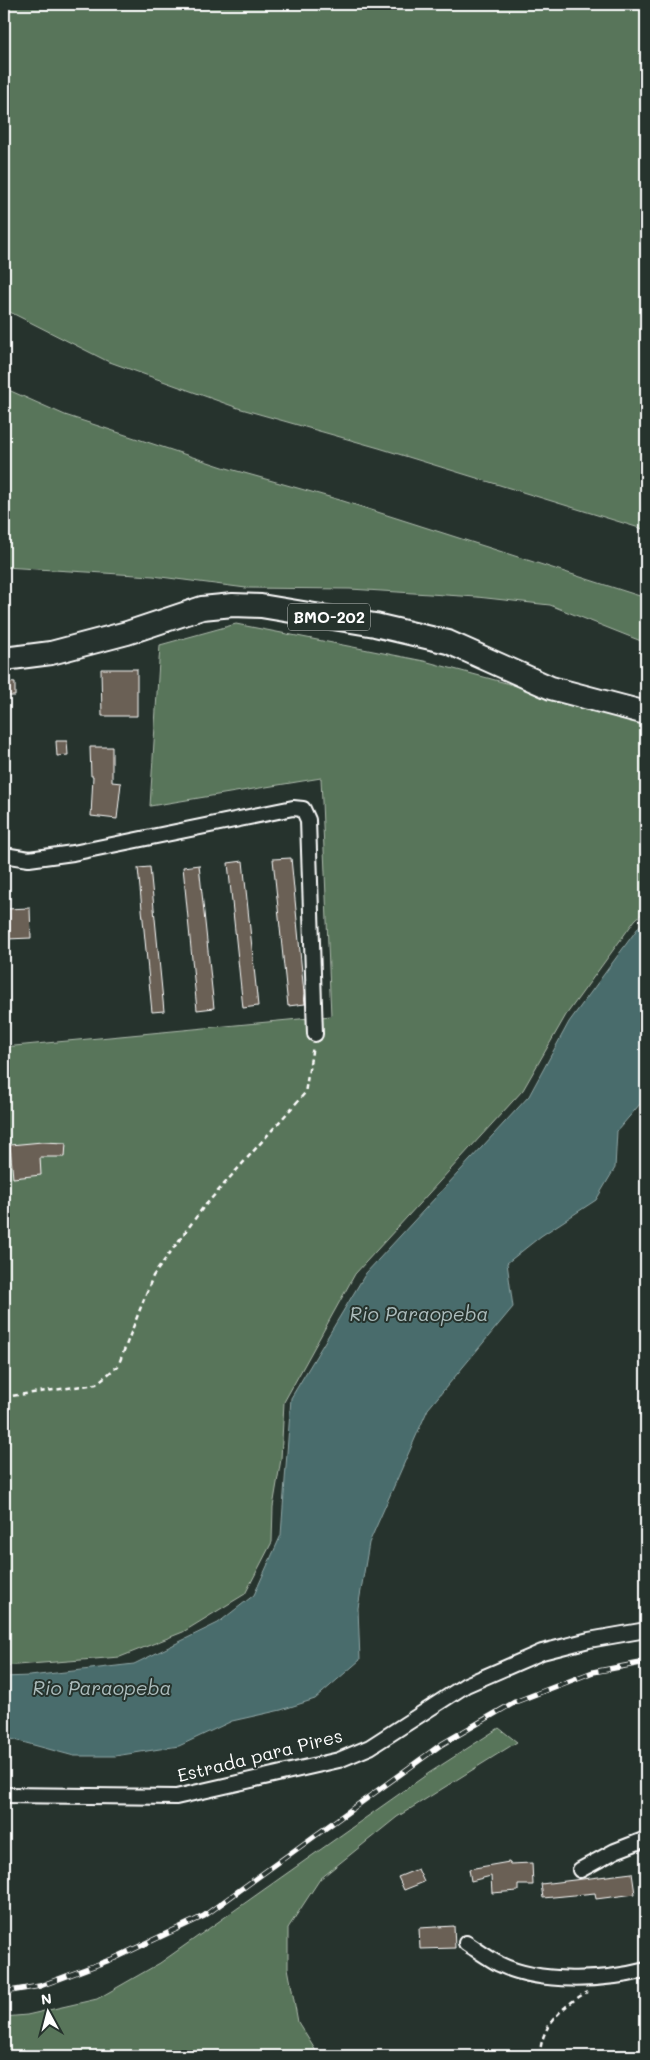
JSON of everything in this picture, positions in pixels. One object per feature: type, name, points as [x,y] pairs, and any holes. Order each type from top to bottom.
[{"type":"main road","name":"BMO-202","points":[[4,660],[51,653],[127,633],[202,608],[233,605],[261,606],[375,625],[448,642],[551,688],[646,713]]},
{"type":"street","points":[[4,855],[30,858],[73,853],[293,808],[304,809],[308,820],[315,1034]]},
{"type":"street","name":"Estrada para Pires","points":[[4,1795],[176,1797],[339,1760],[370,1746],[466,1685],[542,1652],[589,1640],[646,1630]]},
{"type":"street","points":[[580,1870],[615,1851],[646,1839]]},
{"type":"street","points":[[466,1943],[500,1964],[522,1972],[551,1977],[620,1977],[646,1970]]},
{"type":"path","points":[[4,1397],[96,1384],[118,1366],[153,1276],[202,1209],[305,1093],[315,1034]]},
{"type":"path","points":[[540,2056],[540,2048],[555,2015],[592,1989]]},
{"type":"green space","points":[[4,4],[646,4],[646,530],[379,448],[238,408],[107,361],[4,309]]},
{"type":"green space","points":[[4,388],[65,415],[223,467],[340,500],[646,598],[646,643],[550,605],[477,597],[350,589],[246,588],[153,576],[4,567]]},
{"type":"green space","points":[[236,624],[424,661],[646,718],[646,910],[635,920],[566,1015],[523,1090],[355,1274],[284,1402],[281,1459],[273,1507],[272,1542],[245,1594],[183,1632],[120,1657],[4,1666],[4,1047],[331,1016],[321,778],[150,806],[160,645]]},
{"type":"green space","points":[[499,1728],[517,1742],[397,1817],[320,1879],[288,1928],[288,1968],[298,2022],[319,2056],[4,2056],[4,2017],[27,2015],[97,1999],[160,1963],[429,1773]]},
{"type":"water","name":"Rio Paraopeba","points":[[646,917],[646,1097],[617,1131],[615,1168],[596,1200],[541,1236],[507,1263],[513,1307],[428,1409],[369,1543],[358,1608],[360,1660],[315,1699],[281,1710],[232,1721],[179,1746],[115,1756],[74,1756],[4,1737],[4,1677],[30,1676],[134,1664],[218,1623],[254,1595],[281,1535],[291,1398],[366,1273],[529,1096],[569,1022]]},
{"type":"building","points":[[101,669],[137,669],[137,716],[102,716]]},
{"type":"building","points":[[4,682],[15,683],[15,696],[4,696]]},
{"type":"building","points":[[56,741],[67,741],[68,755],[57,756]]},
{"type":"building","points":[[90,747],[112,747],[112,782],[121,783],[117,819],[91,816],[93,776],[91,776]]},
{"type":"building","points":[[291,858],[305,1004],[288,1006],[273,859]]},
{"type":"building","points":[[243,861],[258,1006],[243,1008],[228,863]]},
{"type":"building","points":[[199,865],[214,1008],[197,1010],[183,867]]},
{"type":"building","points":[[150,867],[164,1011],[152,1012],[138,868]]},
{"type":"building","points":[[30,908],[31,938],[7,939],[6,909]]},
{"type":"building","points":[[42,1142],[66,1143],[65,1157],[40,1157],[41,1175],[13,1178],[10,1145]]},
{"type":"building","points":[[509,1862],[510,1864],[532,1863],[533,1885],[518,1885],[518,1891],[492,1893],[491,1876],[471,1881],[469,1869]]},
{"type":"building","points":[[418,1869],[424,1882],[404,1890],[398,1877]]},
{"type":"building","points":[[632,1873],[635,1894],[596,1899],[595,1893],[543,1898],[541,1884]]},
{"type":"building","points":[[454,1926],[455,1948],[420,1949],[419,1928]]},
{"type":"railway","points":[[4,1992],[40,1986],[115,1958],[204,1916],[442,1744],[515,1702],[593,1672],[646,1662]]}]
